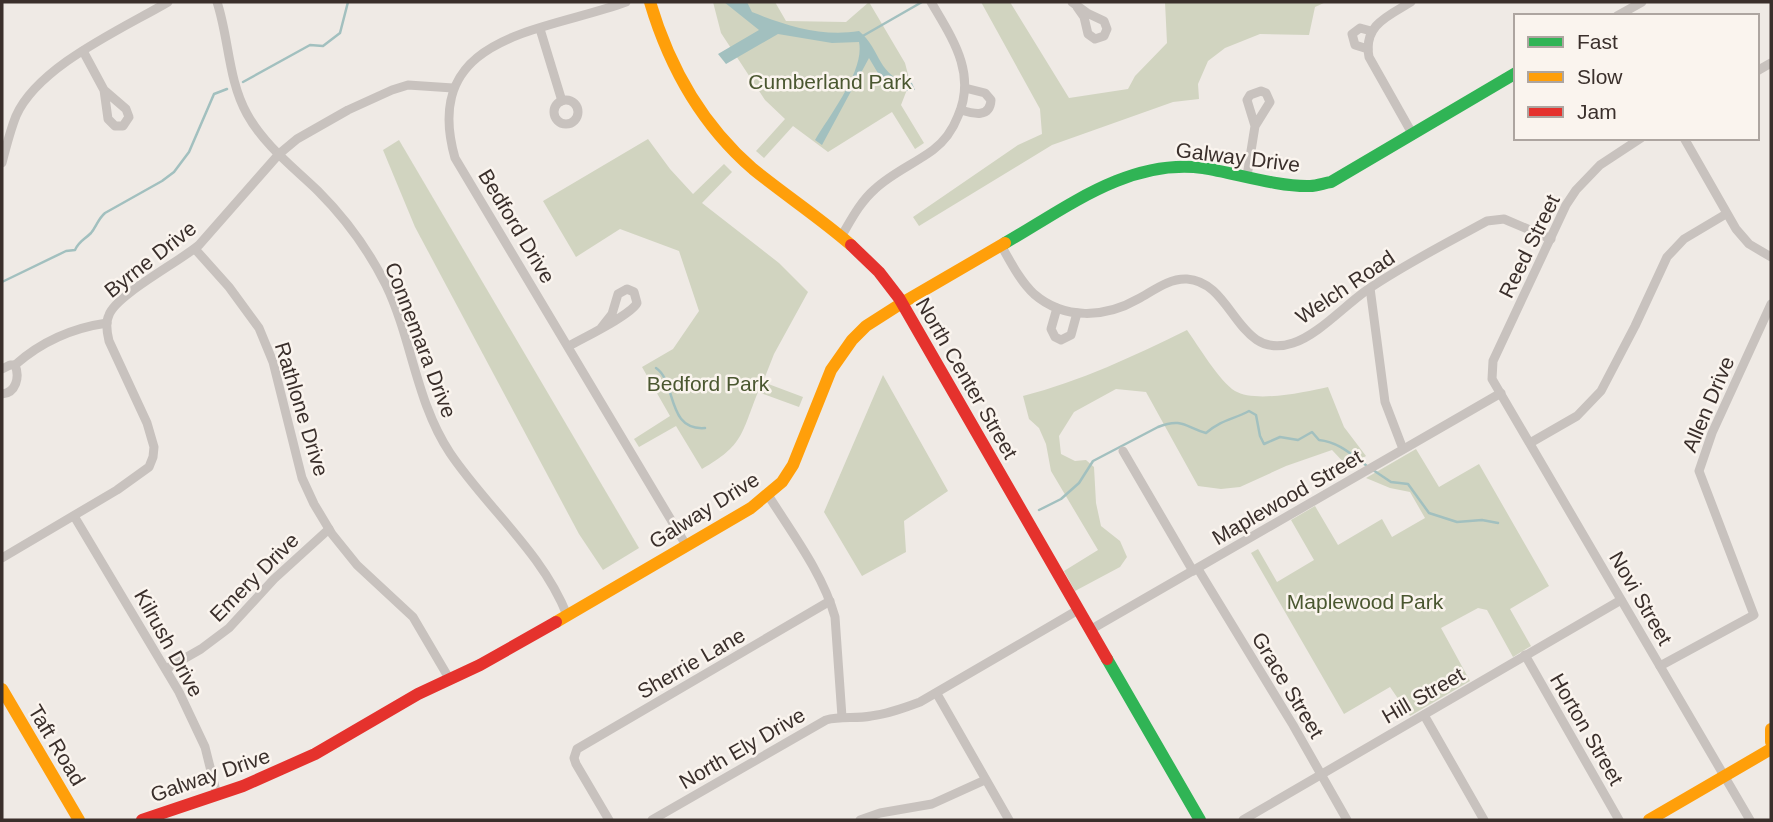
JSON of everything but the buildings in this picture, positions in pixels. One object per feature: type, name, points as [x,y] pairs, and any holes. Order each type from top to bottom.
[{"type":"street","points":[[2,163],[17,115],[45,78],[83,51],[169,2]]},
{"type":"street","name":"Connemara Drive","points":[[217,2],[227,38],[234,82],[246,112],[257,130],[320,193],[369,255],[387,286],[436,429],[451,453],[538,563],[567,615]]},
{"type":"street","name":"Bedford Drive","points":[[626,2],[540,29],[491,47],[476,57],[453,88],[448,123],[455,158],[686,545]]},
{"type":"street","name":"North Center Street","points":[[650,2],[657,28],[673,64],[687,92],[706,118],[744,161],[841,237],[877,269],[902,303],[1195,818]]},
{"type":"street","points":[[841,237],[873,190],[940,144],[953,127],[961,110],[965,88],[959,51],[931,2]]},
{"type":"street","points":[[1411,2],[1377,23],[1371,31],[1368,49],[1375,68],[1413,135]]},
{"type":"street","points":[[1621,14],[1642,2]]},
{"type":"street","points":[[1368,49],[1355,45],[1352,34],[1360,28],[1371,31]]},
{"type":"street","points":[[540,29],[562,101]]},
{"type":"street","points":[[83,51],[104,90]]},
{"type":"street","name":"Galway Drive","points":[[142,820],[292,766],[408,699],[450,680],[567,615],[751,508],[782,482],[793,465],[820,396],[841,355],[866,326],[1111,183],[1128,175],[1159,168],[1180,167],[1310,186],[1322,184],[1350,172],[1514,74]]},
{"type":"street","name":"Byrne Drive","points":[[2,558],[74,516],[149,467],[154,447],[148,423],[106,330],[112,309],[124,297],[195,249],[279,153],[297,139],[392,90],[408,85],[453,88]]},
{"type":"street","points":[[961,110],[980,114],[985,113],[991,105],[989,95],[965,88]]},
{"type":"street","points":[[1248,176],[1255,126]]},
{"type":"street","name":"Reed Street","points":[[1500,393],[1492,379],[1493,361],[1566,205],[1586,177],[1638,140]]},
{"type":"street","points":[[1685,140],[1736,229],[1749,244],[1771,257]]},
{"type":"street","points":[[1531,443],[1577,416],[1601,391],[1667,257],[1684,239],[1727,214]]},
{"type":"street","name":"Welch Road","points":[[1001,245],[1032,293],[1057,308],[1092,314],[1114,310],[1172,281],[1186,279],[1212,288],[1256,340],[1279,346],[1294,343],[1307,336],[1370,288],[1487,221],[1504,219],[1551,239]]},
{"type":"street","name":"Rathlone Drive","points":[[195,249],[229,287],[259,328],[273,362],[302,478],[329,529],[357,565],[413,617],[450,680]]},
{"type":"street","points":[[1370,288],[1385,402],[1404,449]]},
{"type":"street","points":[[569,346],[601,328],[634,309],[637,303],[634,292],[627,289],[618,294],[612,314],[601,328]]},
{"type":"street","name":"Allen Drive","points":[[1660,666],[1754,615],[1699,471],[1712,433],[1771,304]]},
{"type":"street","points":[[1057,308],[1051,329],[1055,337],[1061,340],[1071,335],[1077,313]]},
{"type":"street","points":[[2,369],[15,365],[30,351],[58,336],[107,323]]},
{"type":"street","points":[[2,394],[10,393],[13,389],[17,372],[15,365]]},
{"type":"street","name":"Novi Street","points":[[1500,393],[1750,820]]},
{"type":"street","name":"Maplewood Street","points":[[1090,630],[1500,393]]},
{"type":"street","name":"Grace Street","points":[[1123,451],[1293,725],[1347,820]]},
{"type":"street","points":[[768,495],[830,601],[835,617],[842,717]]},
{"type":"street","name":"Kilrush Drive","points":[[74,516],[166,669],[200,736],[217,794]]},
{"type":"street","name":"Emery Drive","points":[[166,669],[201,649],[229,628],[274,579],[329,529]]},
{"type":"street","name":"Hill Street","points":[[1243,820],[1621,600]]},
{"type":"street","name":"Sherrie Lane","points":[[609,820],[574,758],[577,749],[830,601]]},
{"type":"street","name":"North Ely Drive","points":[[652,820],[826,720],[869,717],[896,711],[937,694],[1078,610]]},
{"type":"street","name":"Horton Street","points":[[1525,656],[1619,820]]},
{"type":"street","name":"Taft Road","points":[[2,689],[79,820]]},
{"type":"street","points":[[937,694],[1009,820]]},
{"type":"street","points":[[1424,715],[1484,820]]},
{"type":"street","points":[[1771,729],[1771,743]]},
{"type":"street","points":[[1649,820],[1771,749]]},
{"type":"street","points":[[860,820],[880,813],[932,804],[985,780]]},
{"type":"green space","name":"Cumberland Park","points":[[713,2],[775,2],[786,21],[846,22],[869,2],[905,63],[910,82],[901,105],[924,143],[915,149],[892,112],[828,152],[793,126],[764,158],[756,151],[785,119],[765,100],[721,33]]},
{"type":"green space","points":[[981,2],[1010,2],[1069,98],[1128,89],[1135,76],[1167,43],[1165,2],[1326,2],[1315,7],[1309,35],[1260,34],[1225,48],[1208,61],[1198,84],[1199,99],[1173,102],[1052,145],[919,226],[913,217],[1018,145],[1042,134],[1040,109]]},
{"type":"green space","name":"Bedford Park","points":[[648,139],[693,194],[724,164],[732,172],[702,203],[779,263],[808,292],[774,354],[763,382],[803,397],[799,407],[758,392],[734,445],[702,469],[676,426],[639,447],[634,439],[670,416],[642,367],[673,349],[699,311],[679,251],[620,229],[576,257],[543,201]]},
{"type":"green space","points":[[399,140],[639,548],[603,570],[579,534],[415,227],[383,150]]},
{"type":"green space","points":[[1187,330],[1216,371],[1235,391],[1267,396],[1328,387],[1344,427],[1366,456],[1348,467],[1332,450],[1286,466],[1240,487],[1221,489],[1198,486],[1146,392],[1116,389],[1074,412],[1059,436],[1061,454],[1075,461],[1086,460],[1094,467],[1096,503],[1101,526],[1120,541],[1127,557],[1120,567],[1075,591],[1064,571],[1098,550],[1051,471],[1046,444],[1039,428],[1029,419],[1023,396],[1086,375]]},
{"type":"green space","points":[[883,375],[948,491],[904,521],[906,552],[862,576],[824,512]]},
{"type":"green space","name":"Maplewood Park","points":[[1416,449],[1439,487],[1479,464],[1549,586],[1510,609],[1531,646],[1513,657],[1487,610],[1478,608],[1441,628],[1470,681],[1410,716],[1390,687],[1344,714],[1251,553],[1258,549],[1277,582],[1314,560],[1291,520],[1315,506],[1338,545],[1382,519],[1392,537],[1425,518],[1410,492],[1390,488],[1366,478]]},
{"type":"water","points":[[724,2],[747,2],[752,12],[805,29],[832,33],[859,31],[886,69],[901,80],[912,83],[915,90],[903,91],[885,85],[869,58],[822,145],[815,140],[852,79],[857,66],[859,42],[832,43],[778,34],[726,64],[718,54],[759,30]]},
{"type":"waterway","points":[[243,82],[310,45],[323,46],[340,33],[348,2]]},
{"type":"waterway","points":[[861,37],[922,2]]},
{"type":"waterway","points":[[2,282],[66,251],[75,250],[105,213],[174,172],[189,152],[214,94],[227,89]]},
{"type":"waterway","points":[[656,368],[663,375],[678,414],[684,422],[693,427],[705,428]]},
{"type":"waterway","points":[[1039,510],[1061,499],[1079,483],[1093,461],[1158,427],[1179,423],[1206,433],[1249,411],[1256,415],[1264,444],[1280,437],[1298,440],[1312,432],[1319,440],[1339,446],[1367,466]]},
{"type":"waterway","points":[[1373,470],[1391,482],[1408,484],[1429,513],[1457,522],[1482,520],[1498,523]]},
{"type":"traffic: fast","points":[[1005,243],[1075,201],[1124,178],[1149,171],[1176,167],[1203,168],[1298,186],[1331,182],[1514,74]]},
{"type":"traffic: fast","points":[[1107,659],[1200,820]]},
{"type":"traffic: slow","points":[[650,2],[677,71],[718,133],[753,169],[851,245]]},
{"type":"traffic: slow","points":[[556,622],[751,508],[782,482],[793,465],[831,370],[852,340],[866,326],[902,303],[1005,243]]},
{"type":"traffic: slow","points":[[2,689],[79,820]]},
{"type":"traffic: slow","points":[[1771,729],[1771,742]]},
{"type":"traffic: slow","points":[[1649,820],[1771,749]]},
{"type":"traffic: jam","points":[[851,245],[879,272],[899,298],[1107,659]]},
{"type":"traffic: jam","points":[[142,820],[243,786],[315,754],[418,694],[480,665],[556,622]]}]
